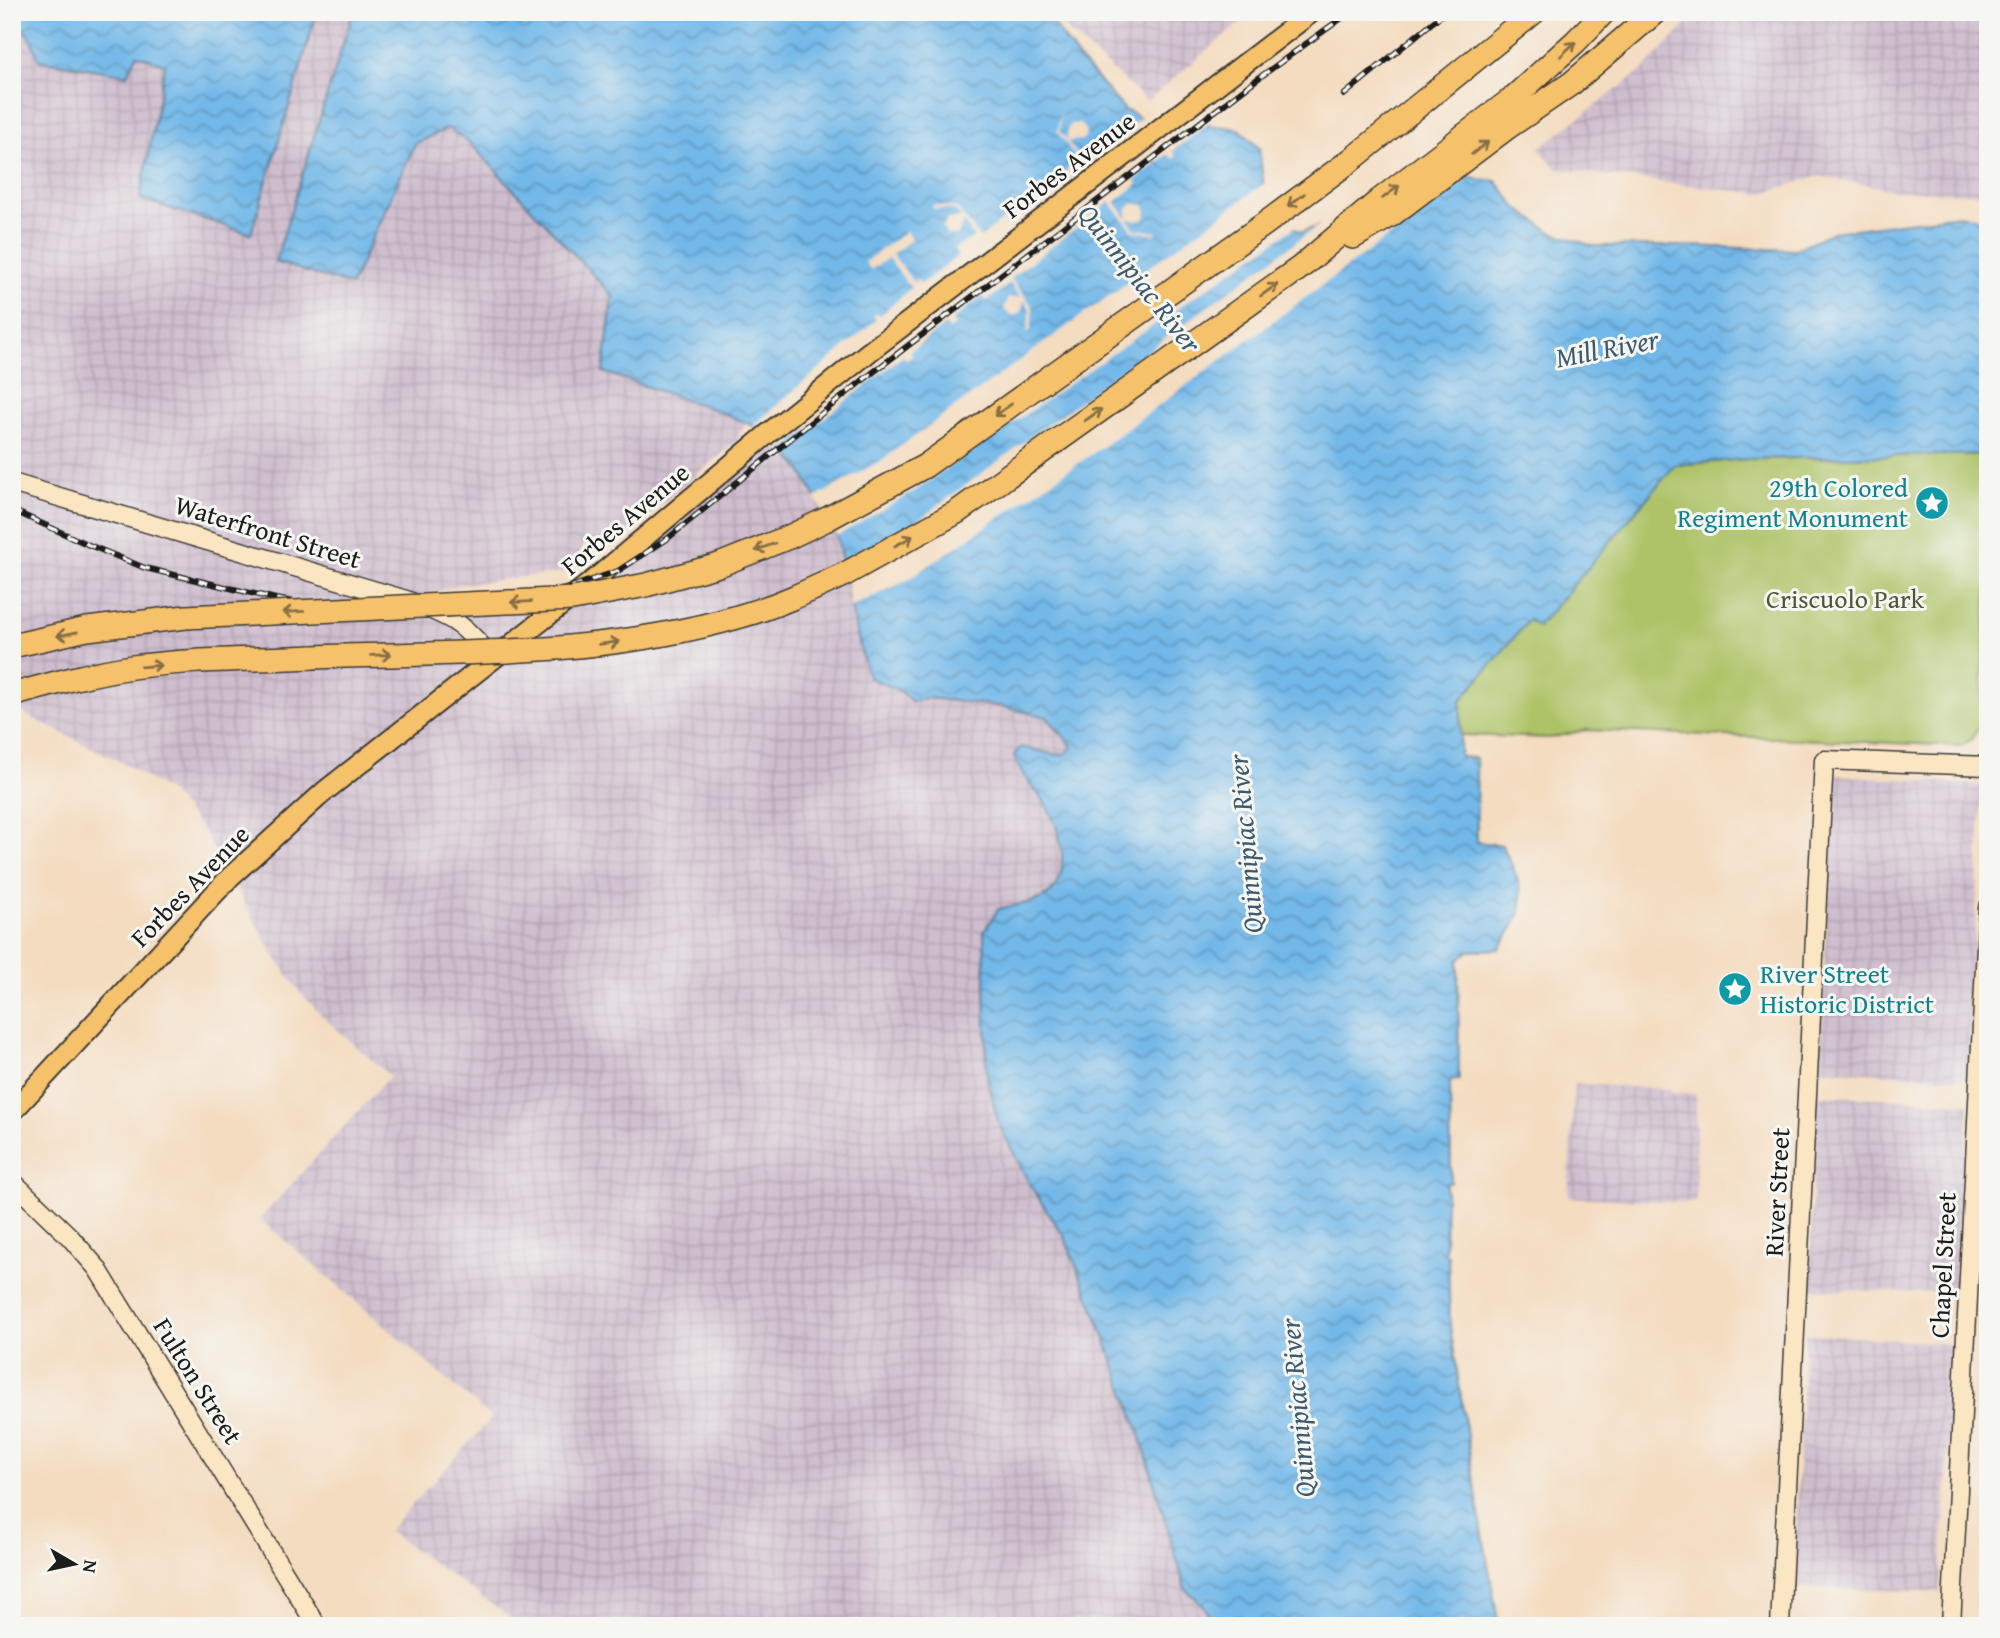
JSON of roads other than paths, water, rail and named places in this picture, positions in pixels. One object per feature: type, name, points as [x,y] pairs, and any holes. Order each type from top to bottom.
[{"type":"highway","points":[[1351,160],[1447,65],[1508,12]]},
{"type":"highway","points":[[12,646],[87,629],[186,617],[573,599],[646,585],[719,565],[789,537],[925,466],[1351,160],[1534,12]]},
{"type":"highway","points":[[12,695],[87,675],[133,667],[573,647],[662,634],[742,616],[817,587],[957,512],[1301,267],[1380,200],[1512,99],[1604,12]]},
{"type":"highway","points":[[1505,129],[1638,12]]},
{"type":"highway","points":[[1301,267],[1391,215],[1505,129],[1572,83],[1655,12]]},
{"type":"main road","name":"Forbes Avenue","points":[[12,1112],[230,877],[325,791],[596,578],[869,352],[1312,12]]},
{"type":"street","name":"Waterfront Street","points":[[12,483],[406,600],[456,621],[468,630],[493,659]]},
{"type":"street","name":"River Street","points":[[1780,1626],[1824,760],[1988,766]]},
{"type":"street","name":"Chapel Street","points":[[1951,1626],[1988,908]]},
{"type":"street","name":"Fulton Street","points":[[12,1181],[69,1236],[97,1268],[317,1626]]},
{"type":"water","points":[[12,12],[317,12],[251,234],[140,199],[165,64],[137,55],[127,75],[39,60],[29,34],[12,24]]},
{"type":"water","points":[[353,12],[1045,12],[1079,59],[1125,110],[1163,129],[1209,125],[1239,129],[1259,148],[1265,195],[1281,220],[1302,232],[1455,176],[1496,181],[1517,208],[1551,232],[1592,246],[1794,250],[1833,232],[1959,215],[1988,219],[1988,454],[1748,459],[1675,465],[1538,627],[1529,620],[1461,700],[1460,757],[1476,758],[1477,842],[1502,845],[1517,879],[1521,897],[1517,919],[1499,949],[1468,951],[1458,961],[1459,1080],[1450,1081],[1451,1183],[1446,1183],[1445,1254],[1448,1255],[1450,1326],[1499,1626],[1215,1626],[1204,1606],[1185,1588],[1139,1431],[1099,1322],[1064,1236],[1031,1187],[998,1122],[987,1075],[984,932],[998,909],[1046,896],[1057,884],[1061,874],[1062,850],[1056,825],[1014,755],[1021,747],[1057,755],[1067,753],[1072,746],[1047,717],[999,706],[927,698],[912,702],[902,692],[868,677],[837,536],[802,472],[786,451],[763,438],[756,427],[713,409],[603,372],[613,296],[472,145],[448,128],[415,144],[351,285],[275,262]]},
{"type":"railway","points":[[12,510],[145,568],[276,599],[355,612],[445,615],[541,597],[618,571],[667,539],[863,380],[1249,85],[1350,12]]},
{"type":"railway","points":[[1344,95],[1445,12]]},
{"type":"place","name":"29th Colored Regiment Monument","points":[[1932,503]]},
{"type":"place","name":"River Street Historic District","points":[[1735,989]]},
{"type":"water label","name":"Quinnipiac River","points":[[1140,278]]},
{"type":"water label","name":"Mill River","points":[[1607,348]]},
{"type":"water label","name":"Quinnipiac River","points":[[1245,844]]},
{"type":"water label","name":"Quinnipiac River","points":[[1297,1408]]},
{"type":"park label","name":"Criscuolo Park","points":[[1845,599]]}]
